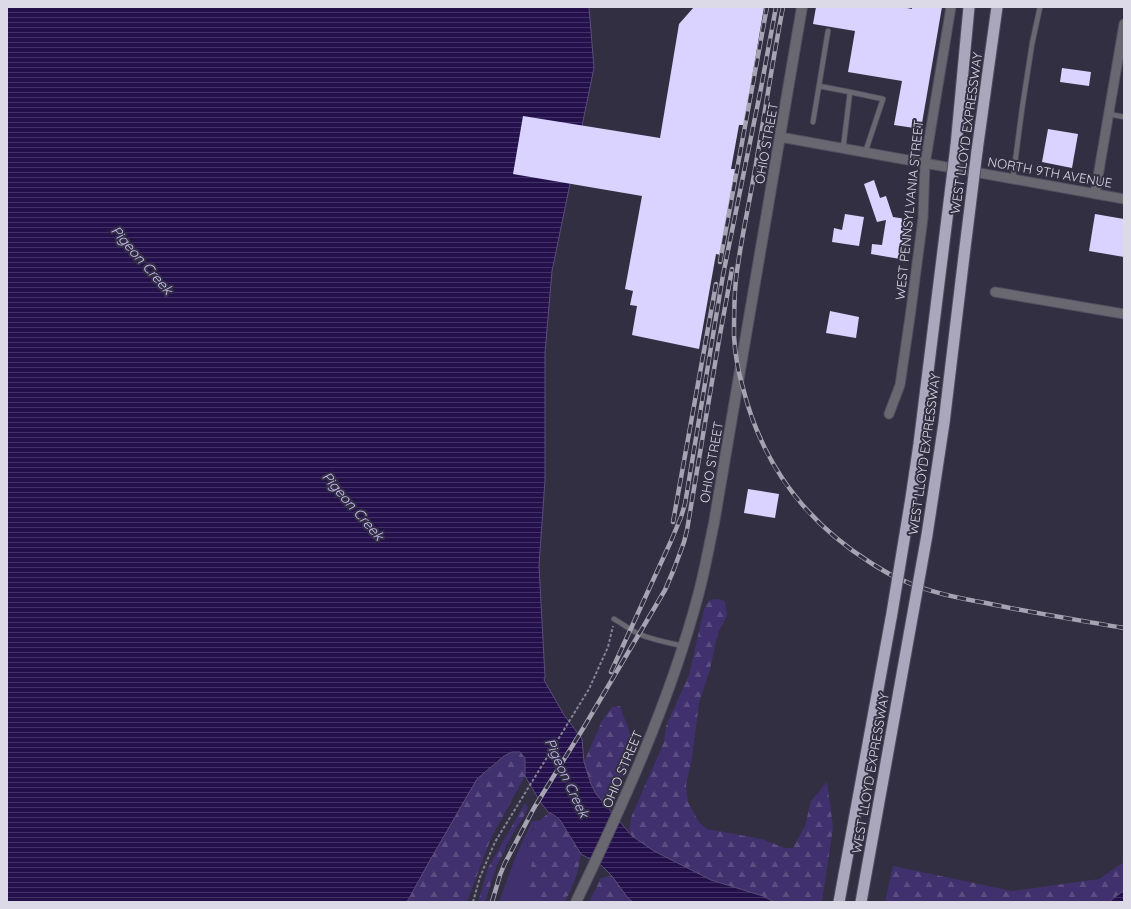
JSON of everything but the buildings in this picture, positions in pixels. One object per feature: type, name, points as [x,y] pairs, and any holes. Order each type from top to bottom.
[{"type":"highway","name":"WEST LLOYD EXPRESSWAY","points":[[839,902],[892,612],[919,444],[956,146],[969,7]]},
{"type":"highway","name":"WEST LLOYD EXPRESSWAY","points":[[861,902],[928,535],[997,7]]},
{"type":"street","name":"OHIO STREET","points":[[577,901],[632,780],[660,710],[683,646],[699,592],[714,523],[802,7]]},
{"type":"street","name":"WEST PENNSYLVANIA STREET","points":[[889,414],[900,385],[923,218],[925,164],[951,7]]},
{"type":"street","points":[[1095,194],[1122,46],[1124,24]]},
{"type":"street","name":"NORTH 9TH AVENUE","points":[[780,137],[1124,199]]},
{"type":"street","points":[[995,292],[1124,314]]},
{"type":"lane","points":[[1013,178],[1031,52],[1040,7]]},
{"type":"lane","points":[[813,122],[828,31]]},
{"type":"lane","points":[[819,86],[883,99],[865,153]]},
{"type":"lane","points":[[843,149],[850,92]]},
{"type":"lane","points":[[1109,114],[1124,117]]},
{"type":"lane","points":[[614,619],[639,634],[649,638],[683,646]]},
{"type":"path","points":[[473,902],[486,860],[495,842],[573,716],[596,675],[608,647],[614,619]]},
{"type":"green space","points":[[718,599],[725,601],[727,616],[718,633],[710,669],[699,703],[692,758],[686,785],[688,802],[699,822],[707,829],[762,839],[785,848],[793,848],[805,826],[811,801],[827,782],[833,827],[822,902],[774,902],[763,896],[711,880],[654,851],[632,836],[629,829],[632,815],[664,742],[666,726],[689,675],[704,609],[710,600]]},
{"type":"green space","points":[[620,706],[631,739],[630,756],[619,782],[605,804],[596,794],[591,784],[584,762],[602,721],[612,707]]},
{"type":"green space","points":[[512,752],[520,752],[525,758],[525,776],[491,838],[467,902],[407,902],[477,779]]},
{"type":"green space","points":[[525,803],[528,807],[506,845],[497,865],[485,902],[478,902],[488,868]]},
{"type":"green space","points":[[549,813],[563,825],[581,854],[577,874],[568,896],[540,902],[526,895],[524,884],[531,868],[528,841],[535,827]]},
{"type":"green space","points":[[541,820],[532,830],[527,845],[532,860],[529,876],[524,884],[540,902],[499,902],[515,858],[532,821]]},
{"type":"green space","points":[[1124,862],[1124,890],[1109,902],[885,902],[893,866],[1012,891],[1099,879]]},
{"type":"green space","points":[[612,876],[627,897],[633,902],[589,902],[601,878]]},
{"type":"green space","points":[[568,896],[565,902],[540,902]]},
{"type":"water","name":"Pigeon Creek","points":[[7,7],[589,7],[594,68],[552,271],[545,353],[545,480],[539,566],[544,680],[564,715],[582,739],[584,762],[596,794],[632,836],[654,851],[711,880],[763,896],[774,902],[633,902],[627,897],[612,876],[602,866],[581,854],[560,820],[549,813],[541,803],[525,776],[525,758],[520,752],[512,752],[504,756],[477,779],[407,902],[7,902]]},
{"type":"water","points":[[1124,890],[1124,902],[1109,902]]},
{"type":"railway","points":[[720,262],[767,7]]},
{"type":"railway","points":[[611,672],[671,541],[685,504],[723,275],[776,7]]},
{"type":"railway","points":[[783,7],[740,253],[735,286],[734,315],[735,349],[741,382],[751,416],[774,466],[789,488],[825,529],[847,547],[871,563],[898,578],[922,588],[954,597],[1124,628]]},
{"type":"railway","points":[[492,902],[505,863],[534,808],[665,590],[674,569],[687,530],[732,269]]},
{"type":"railway","points":[[673,522],[716,284]]}]
